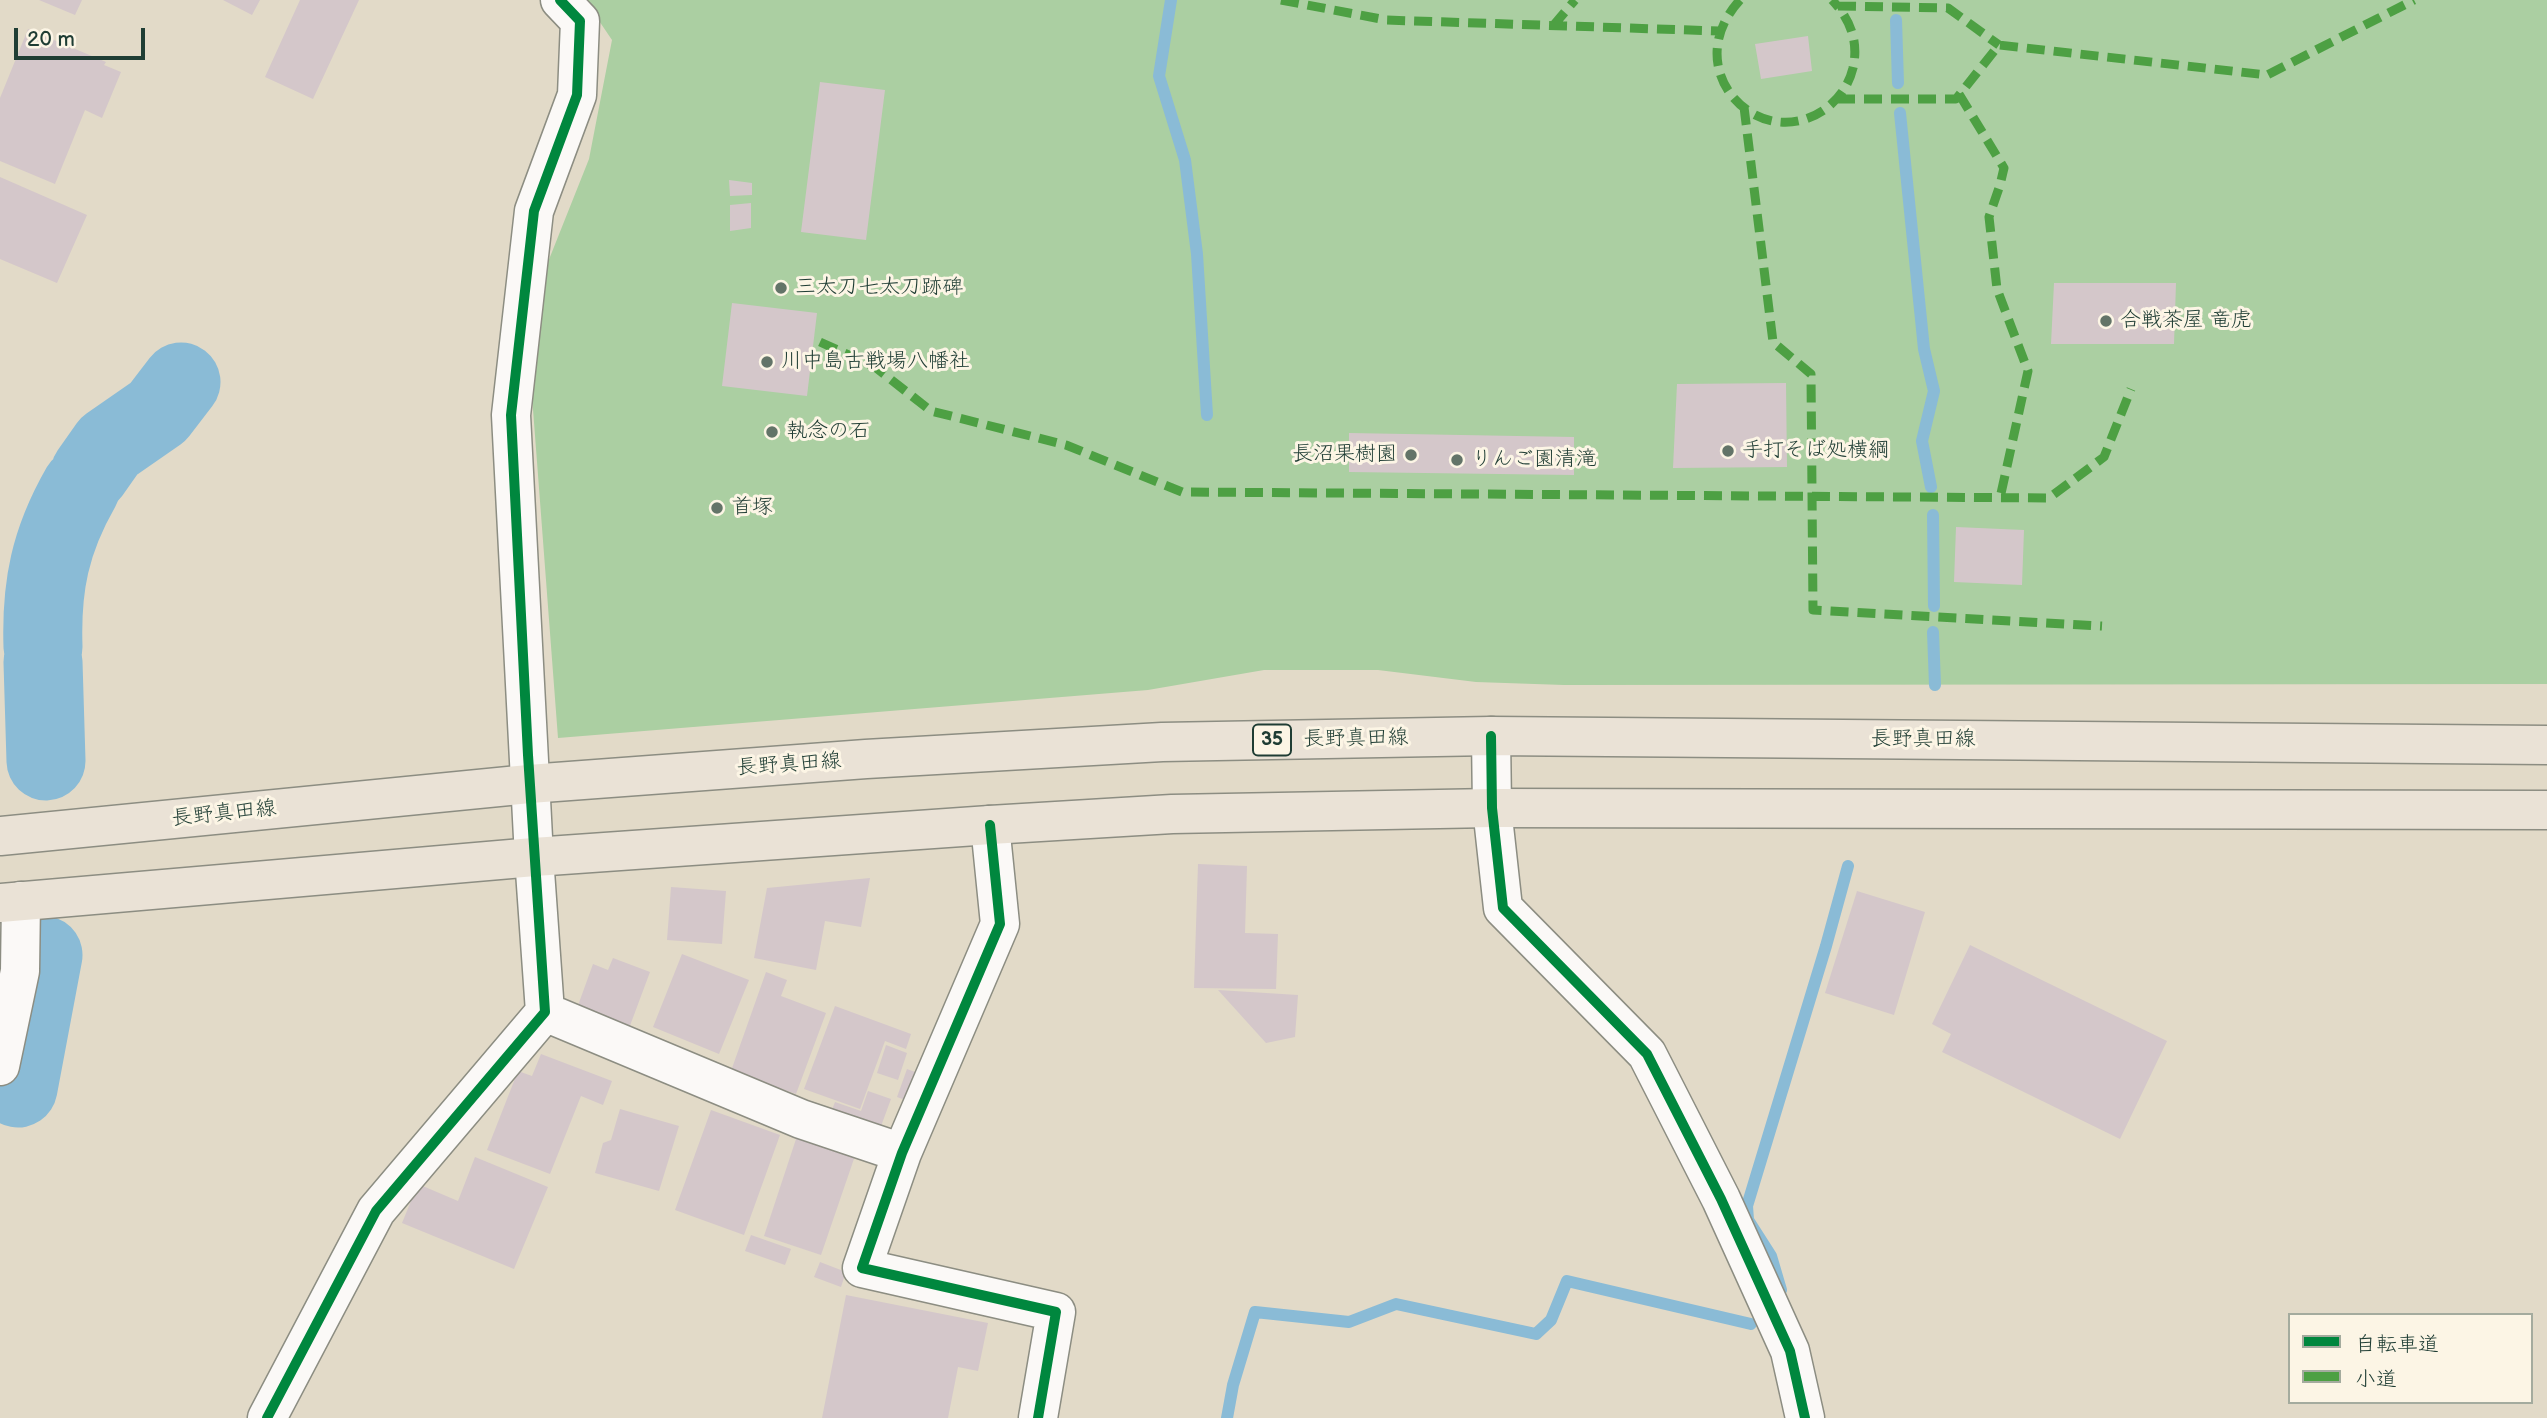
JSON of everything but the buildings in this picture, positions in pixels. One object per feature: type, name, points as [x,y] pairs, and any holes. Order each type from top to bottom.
[{"type":"main road","name":"長野真田線","points":[[0,836],[530,784],[866,759],[1162,742],[1491,736],[2547,745]]},
{"type":"main road","points":[[11,902],[534,857],[1172,814],[1492,808],[2547,810]]},
{"type":"street","points":[[267,1418],[376,1211],[545,1012],[534,857],[511,415],[534,211],[577,95],[580,21],[559,0]]},
{"type":"street","points":[[1491,736],[1492,808],[1503,908],[1647,1054],[1721,1199],[1790,1350],[1805,1418]]},
{"type":"street","points":[[990,825],[1000,924],[902,1153],[862,1268],[1056,1312],[1038,1418]]},
{"type":"street","points":[[0,1066],[20,971],[11,902]]},
{"type":"street","points":[[545,1012],[801,1119],[902,1153]]},
{"type":"green space","points":[[585,0],[2547,0],[2547,684],[1564,685],[1476,682],[1378,670],[1264,670],[1148,690],[558,738],[531,383],[548,262],[589,159],[612,40]]},
{"type":"waterway","points":[[1171,0],[1159,76],[1185,160],[1197,254],[1207,415]]},
{"type":"waterway","points":[[1896,20],[1898,83]]},
{"type":"waterway","points":[[1900,113],[1924,349],[1934,391],[1922,441],[1931,487]]},
{"type":"waterway","points":[[90,473],[109,446],[158,412],[181,382]]},
{"type":"waterway","points":[[43,647],[44,604],[50,564],[62,526],[81,487]]},
{"type":"waterway","points":[[1933,515],[1934,606]]},
{"type":"waterway","points":[[1933,632],[1935,685]]},
{"type":"waterway","points":[[43,662],[46,761]]},
{"type":"waterway","points":[[1781,1290],[1771,1256],[1748,1220],[1747,1206],[1848,866]]},
{"type":"waterway","points":[[18,1088],[43,955]]},
{"type":"waterway","points":[[1227,1418],[1233,1385],[1255,1312],[1349,1322],[1396,1304],[1536,1334],[1551,1320],[1567,1281],[1751,1324]]},
{"type":"marked path","points":[[1281,0],[1386,20],[1719,31]]},
{"type":"marked path","points":[[1553,26],[1575,0]]},
{"type":"marked path","points":[[1740,0],[1722,27],[1717,54],[1722,79],[1735,99],[1754,114],[1777,122],[1803,120],[1828,107],[1841,94],[1849,79],[1855,58],[1854,40],[1844,15],[1832,0]]},
{"type":"marked path","points":[[1837,99],[1956,99],[1999,45],[2267,75],[2414,0]]},
{"type":"marked path","points":[[1838,6],[1948,8],[1999,45]]},
{"type":"marked path","points":[[1959,94],[2004,168],[1989,217],[1997,289],[2028,371],[2000,498]]},
{"type":"marked path","points":[[1744,107],[1773,342],[1811,374],[1813,610],[2102,626]]},
{"type":"marked path","points":[[820,342],[875,367],[931,411],[1066,445],[1182,492],[2049,498],[2104,457],[2131,389]]},
{"type":"cycle path","points":[[267,1418],[376,1211],[545,1012],[528,755],[511,415],[534,211],[577,95],[580,21],[560,0]]},
{"type":"cycle path","points":[[1491,736],[1492,808],[1503,908],[1647,1054],[1721,1199],[1790,1351],[1805,1418]]},
{"type":"cycle path","points":[[990,825],[1000,924],[902,1153],[862,1268],[1056,1312],[1038,1418]]},
{"type":"place","name":"三太刀七太刀跡碑","points":[[781,288]]},
{"type":"place","name":"合戦茶屋 竜虎","points":[[2106,321]]},
{"type":"place","name":"川中島古戦場八幡社","points":[[767,362]]},
{"type":"place","name":"執念の石","points":[[772,432]]},
{"type":"place","name":"手打そば処横綱","points":[[1728,451]]},
{"type":"place","name":"長沼果樹園","points":[[1411,455]]},
{"type":"place","name":"りんご園清滝","points":[[1457,460]]},
{"type":"place","name":"首塚","points":[[717,508]]}]
